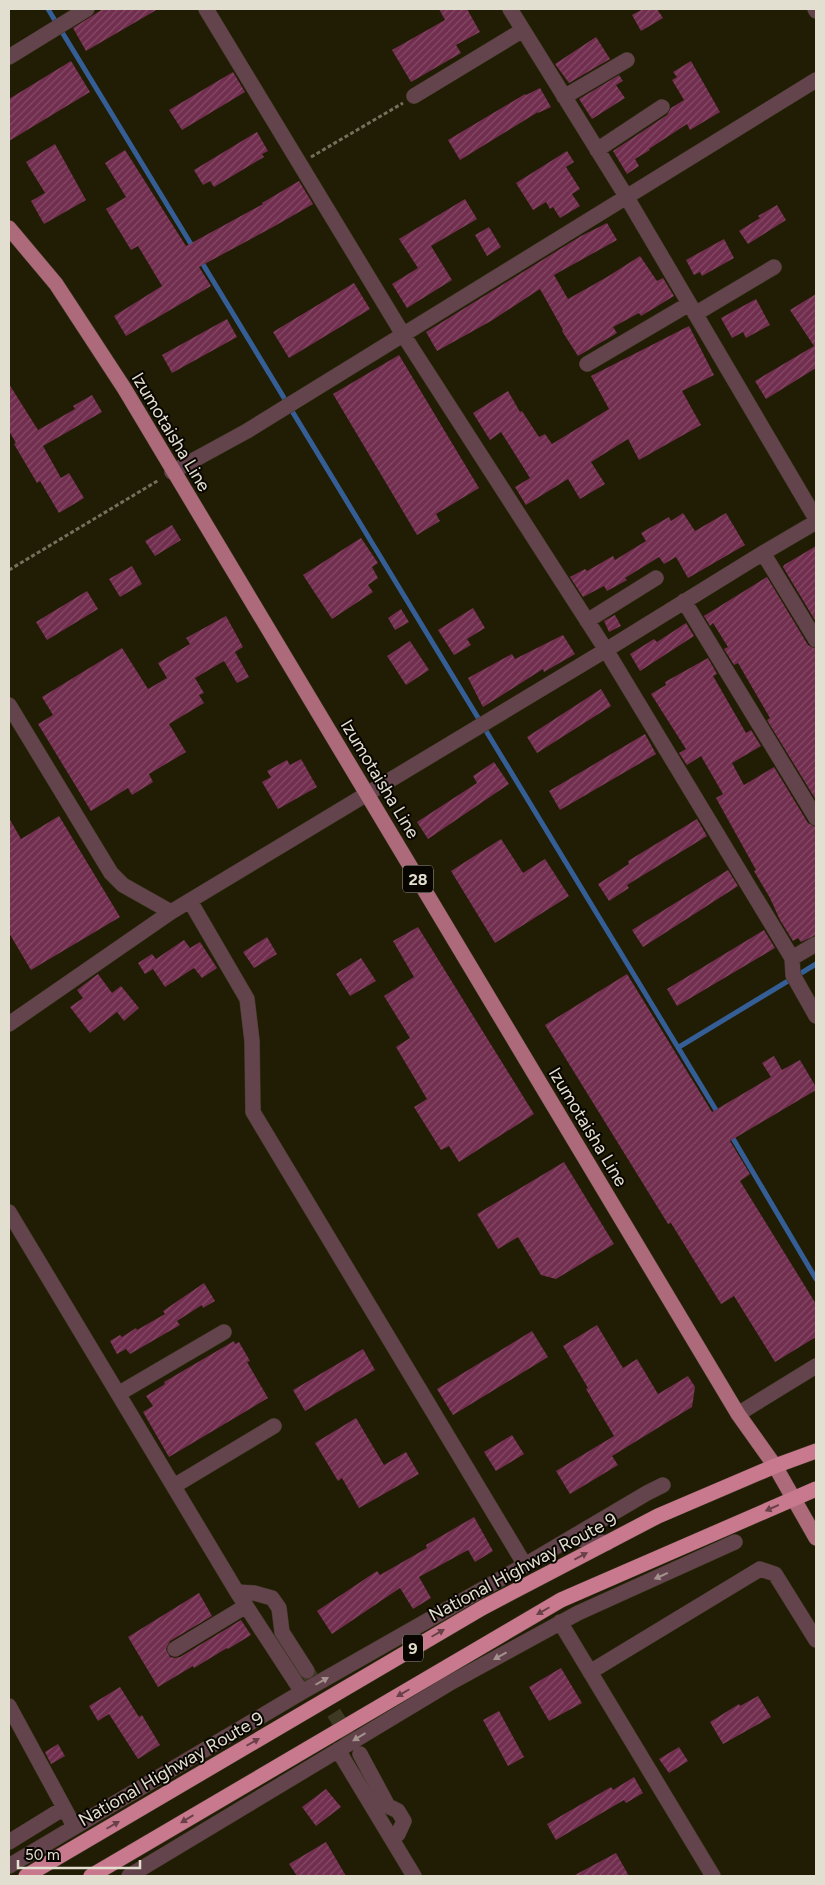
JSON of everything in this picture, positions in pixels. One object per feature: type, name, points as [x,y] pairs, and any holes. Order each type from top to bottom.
[{"type":"highway","name":"National Highway Route 9","points":[[26,1876],[482,1608],[658,1516],[775,1466],[816,1451]]},
{"type":"highway","name":"9","points":[[92,1876],[561,1600],[816,1489]]},
{"type":"main road","name":"Izumotaisha Line","points":[[9,228],[56,284],[118,380],[368,794],[738,1414],[775,1466],[816,1538]]},
{"type":"street","points":[[9,57],[87,9]]},
{"type":"street","points":[[206,9],[404,336],[606,650],[792,958],[793,975],[816,1016]]},
{"type":"street","points":[[9,1024],[171,912],[816,521],[626,196],[510,9]]},
{"type":"street","points":[[414,96],[523,30]]},
{"type":"street","points":[[564,97],[627,60]]},
{"type":"street","points":[[172,472],[247,431],[404,336],[626,196],[816,80]]},
{"type":"street","points":[[597,150],[662,107]]},
{"type":"street","points":[[587,364],[774,267]]},
{"type":"street","points":[[763,553],[816,640]]},
{"type":"street","points":[[587,621],[656,578]]},
{"type":"street","points":[[684,601],[816,818]]},
{"type":"street","points":[[9,705],[111,873],[123,885],[171,912]]},
{"type":"street","points":[[190,901],[247,999],[252,1041],[253,1112],[525,1565]]},
{"type":"street","points":[[792,958],[816,944]]},
{"type":"street","points":[[9,1212],[237,1592],[302,1692]]},
{"type":"street","points":[[118,1394],[224,1332]]},
{"type":"street","points":[[738,1414],[816,1366]]},
{"type":"street","points":[[174,1486],[274,1426]]},
{"type":"street","points":[[9,1866],[283,1703],[664,1485]]},
{"type":"street","points":[[706,1556],[715,1533]]},
{"type":"street","points":[[571,1538],[607,1543]]},
{"type":"street","points":[[129,1876],[450,1683],[560,1622],[735,1542]]},
{"type":"street","points":[[590,1672],[760,1569],[775,1574],[816,1640]]},
{"type":"street","points":[[237,1592],[254,1593],[272,1598],[279,1608],[282,1632],[307,1671]]},
{"type":"street","points":[[175,1649],[246,1606]]},
{"type":"street","points":[[560,1622],[713,1876]]},
{"type":"street","points":[[450,1683],[462,1658]]},
{"type":"street","points":[[276,1729],[283,1703]]},
{"type":"street","points":[[9,1706],[74,1826]]},
{"type":"street","points":[[338,1750],[414,1876]]},
{"type":"street","points":[[360,1754],[388,1806],[398,1812],[404,1821],[398,1834],[391,1838]]},
{"type":"street","points":[[208,1828],[217,1801]]},
{"type":"street","points":[[9,1842],[64,1808]]},
{"type":"path","points":[[300,164],[414,96]]},
{"type":"path","points":[[9,570],[172,472]]},
{"type":"building","points":[[103,9],[158,9],[86,51],[73,28]]},
{"type":"building","points":[[439,9],[467,9],[480,32],[456,45],[461,53],[411,82],[392,50],[445,20]]},
{"type":"building","points":[[643,9],[657,9],[663,18],[641,31],[632,15]]},
{"type":"building","points":[[596,37],[610,59],[569,83],[555,64]]},
{"type":"building","points":[[71,61],[90,92],[9,141],[9,99]]},
{"type":"building","points":[[691,61],[720,112],[690,130],[687,124],[649,149],[635,159],[639,166],[627,174],[613,151],[667,115],[671,108],[684,100],[672,80],[677,77],[673,72]]},
{"type":"building","points":[[233,72],[245,92],[182,130],[169,110]]},
{"type":"building","points":[[619,75],[623,81],[616,85],[625,98],[592,119],[579,99]]},
{"type":"building","points":[[540,88],[551,107],[538,112],[460,160],[448,140],[525,94]]},
{"type":"building","points":[[257,132],[268,151],[262,154],[264,157],[214,187],[210,181],[203,185],[194,170]]},
{"type":"building","points":[[55,144],[86,200],[44,224],[31,201],[45,193],[26,162]]},
{"type":"building","points":[[125,150],[186,246],[263,204],[299,181],[313,204],[199,267],[211,286],[126,336],[114,316],[162,286],[138,246],[131,250],[106,209],[126,197],[105,163]]},
{"type":"building","points":[[567,151],[574,162],[566,167],[580,189],[572,194],[580,206],[560,218],[553,207],[550,209],[546,202],[533,210],[516,183]]},
{"type":"building","points":[[465,199],[477,219],[431,246],[452,280],[407,308],[392,284],[418,268],[399,239]]},
{"type":"building","points":[[777,205],[786,220],[748,244],[739,231],[760,218],[758,216]]},
{"type":"building","points":[[607,223],[617,240],[554,275],[568,299],[640,256],[657,281],[663,278],[674,296],[641,316],[639,313],[613,327],[617,333],[578,356],[562,331],[540,289],[491,321],[437,351],[426,332],[581,236]]},
{"type":"building","points":[[489,227],[501,247],[487,256],[475,235]]},
{"type":"building","points":[[724,239],[734,258],[702,276],[700,272],[694,275],[686,260]]},
{"type":"building","points":[[354,283],[370,309],[289,358],[273,332]]},
{"type":"building","points":[[816,294],[816,368],[766,399],[755,381],[814,346],[790,310]]},
{"type":"building","points":[[756,299],[770,325],[746,338],[743,332],[732,338],[721,318]]},
{"type":"building","points":[[227,319],[237,337],[172,373],[162,355]]},
{"type":"building","points":[[689,326],[714,375],[682,391],[701,425],[639,460],[628,439],[591,462],[605,484],[580,499],[568,479],[526,505],[515,487],[530,478],[501,432],[490,440],[473,413],[508,391],[520,412],[522,411],[539,437],[545,434],[552,444],[609,409],[591,376]]},
{"type":"building","points":[[399,355],[479,488],[436,514],[440,521],[417,535],[333,394]]},
{"type":"building","points":[[9,384],[38,430],[75,409],[73,406],[92,395],[102,412],[43,446],[61,478],[69,473],[84,498],[59,513],[40,481],[37,483],[14,444],[16,443],[9,431]]},
{"type":"building","points":[[683,513],[695,531],[726,513],[745,545],[688,578],[676,557],[664,564],[659,557],[625,578],[627,580],[607,591],[604,586],[583,597],[570,577],[585,569],[587,571],[613,556],[615,560],[646,541],[641,533],[669,517],[671,521]]},
{"type":"building","points":[[172,525],[181,540],[155,556],[145,541]]},
{"type":"building","points":[[361,538],[378,563],[372,567],[378,578],[368,585],[373,592],[332,619],[303,575]]},
{"type":"building","points":[[816,546],[816,622],[783,567]]},
{"type":"building","points":[[132,566],[142,584],[120,597],[109,579]]},
{"type":"building","points":[[767,577],[808,645],[816,649],[816,800],[767,720],[770,718],[738,663],[734,665],[724,649],[728,647],[713,623],[710,626],[704,616]]},
{"type":"building","points":[[87,591],[98,609],[47,640],[36,622]]},
{"type":"building","points":[[473,608],[485,628],[467,639],[471,645],[454,655],[438,630]]},
{"type":"building","points":[[401,609],[409,622],[395,630],[388,618]]},
{"type":"building","points":[[615,615],[621,626],[609,632],[604,621]]},
{"type":"building","points":[[226,616],[243,647],[235,652],[249,677],[237,683],[224,661],[195,678],[204,693],[199,695],[204,703],[169,724],[186,752],[149,774],[153,782],[132,795],[128,788],[91,811],[38,724],[53,715],[42,697],[122,648],[148,689],[167,678],[158,663],[190,644],[186,638]]},
{"type":"building","points":[[686,623],[694,636],[640,671],[630,654],[654,639],[657,642]]},
{"type":"building","points":[[563,635],[575,654],[544,672],[543,669],[483,707],[468,678],[512,654],[515,659]]},
{"type":"building","points":[[410,641],[429,670],[406,685],[387,656]]},
{"type":"building","points":[[708,658],[717,674],[713,676],[746,733],[751,730],[761,746],[732,763],[744,785],[774,767],[808,823],[816,827],[816,935],[801,942],[798,938],[793,941],[780,920],[754,871],[756,870],[716,798],[723,794],[701,756],[687,765],[679,753],[686,749],[651,694],[666,685],[665,682]]},
{"type":"building","points":[[601,689],[611,706],[537,753],[527,737]]},
{"type":"building","points":[[645,734],[656,754],[560,810],[549,791]]},
{"type":"building","points":[[301,759],[317,787],[278,809],[262,782],[271,777],[267,771],[287,760],[290,765]]},
{"type":"building","points":[[494,762],[509,784],[428,839],[417,822],[477,783],[473,776]]},
{"type":"building","points":[[59,816],[120,917],[31,970],[9,933],[9,818],[21,839]]},
{"type":"building","points":[[697,819],[707,836],[627,885],[629,888],[609,901],[598,884],[629,864],[628,861]]},
{"type":"building","points":[[501,839],[523,873],[545,859],[569,896],[495,943],[451,871]]},
{"type":"building","points":[[728,870],[738,886],[643,947],[632,930]]},
{"type":"building","points":[[418,927],[534,1114],[459,1162],[449,1146],[441,1150],[414,1107],[427,1099],[396,1047],[410,1038],[384,996],[414,977],[393,941]]},
{"type":"building","points":[[764,930],[775,948],[677,1006],[667,989]]},
{"type":"building","points":[[267,937],[277,954],[254,968],[243,952]]},
{"type":"building","points":[[184,940],[190,948],[200,942],[217,968],[202,978],[194,968],[165,987],[153,969],[145,974],[138,963],[152,954],[156,959]]},
{"type":"building","points":[[361,958],[376,981],[350,996],[336,974]]},
{"type":"building","points":[[98,974],[112,993],[121,986],[139,1008],[124,1021],[117,1012],[90,1033],[70,1007],[83,998],[77,990]]},
{"type":"building","points":[[627,974],[712,1112],[771,1077],[762,1063],[774,1056],[782,1070],[800,1060],[816,1087],[816,1090],[730,1141],[750,1174],[740,1181],[816,1304],[816,1337],[775,1362],[734,1296],[721,1304],[671,1223],[668,1224],[545,1025]]},
{"type":"building","points":[[564,1162],[614,1244],[556,1279],[541,1275],[518,1237],[498,1249],[477,1214]]},
{"type":"building","points":[[204,1283],[215,1301],[203,1308],[202,1305],[177,1321],[180,1325],[130,1354],[126,1349],[117,1354],[110,1341],[120,1335],[122,1337],[136,1328],[137,1330],[165,1314],[163,1311]]},
{"type":"building","points":[[597,1325],[623,1368],[637,1359],[658,1394],[688,1376],[695,1387],[692,1407],[612,1456],[618,1465],[570,1494],[556,1471],[614,1436],[563,1346]]},
{"type":"building","points":[[532,1331],[548,1357],[453,1415],[437,1389]]},
{"type":"building","points":[[234,1341],[235,1344],[239,1342],[250,1361],[247,1362],[268,1398],[169,1457],[143,1412],[153,1406],[146,1396],[165,1384],[164,1382]]},
{"type":"building","points":[[363,1349],[375,1370],[305,1411],[293,1390]]},
{"type":"building","points":[[356,1418],[384,1465],[406,1452],[419,1474],[359,1508],[342,1478],[338,1481],[315,1443]]},
{"type":"building","points":[[512,1435],[524,1454],[496,1471],[484,1452]]},
{"type":"building","points":[[474,1517],[493,1551],[475,1562],[468,1550],[419,1577],[431,1598],[413,1609],[400,1588],[332,1634],[317,1611],[377,1571],[380,1575],[427,1548],[426,1545]]},
{"type":"building","points":[[199,1593],[212,1616],[170,1641],[166,1649],[170,1657],[180,1657],[241,1620],[251,1635],[158,1687],[128,1637]]},
{"type":"building","points":[[561,1668],[582,1703],[549,1721],[529,1687]]},
{"type":"building","points":[[120,1687],[139,1717],[142,1715],[160,1745],[138,1759],[109,1714],[98,1721],[89,1706]]},
{"type":"building","points":[[758,1696],[771,1717],[723,1744],[710,1722],[739,1704],[740,1706]]},
{"type":"building","points":[[499,1711],[524,1757],[508,1766],[483,1720]]},
{"type":"building","points":[[58,1744],[65,1756],[51,1764],[45,1752]]},
{"type":"building","points":[[679,1747],[688,1761],[669,1773],[659,1759]]},
{"type":"building","points":[[634,1777],[643,1793],[626,1803],[624,1800],[556,1840],[547,1824],[611,1787],[613,1790]]},
{"type":"building","points":[[326,1789],[341,1807],[316,1826],[302,1807]]},
{"type":"building","points":[[326,1842],[346,1876],[297,1876],[289,1864]]},
{"type":"building","points":[[616,1853],[629,1876],[573,1876]]},
{"type":"waterway","points":[[48,9],[194,249]]},
{"type":"waterway","points":[[201,261],[719,1115]]},
{"type":"waterway","points":[[679,1047],[816,964]]},
{"type":"waterway","points":[[731,1135],[816,1279]]},
{"type":"tunnel","points":[[309,1674],[349,1737]]}]
